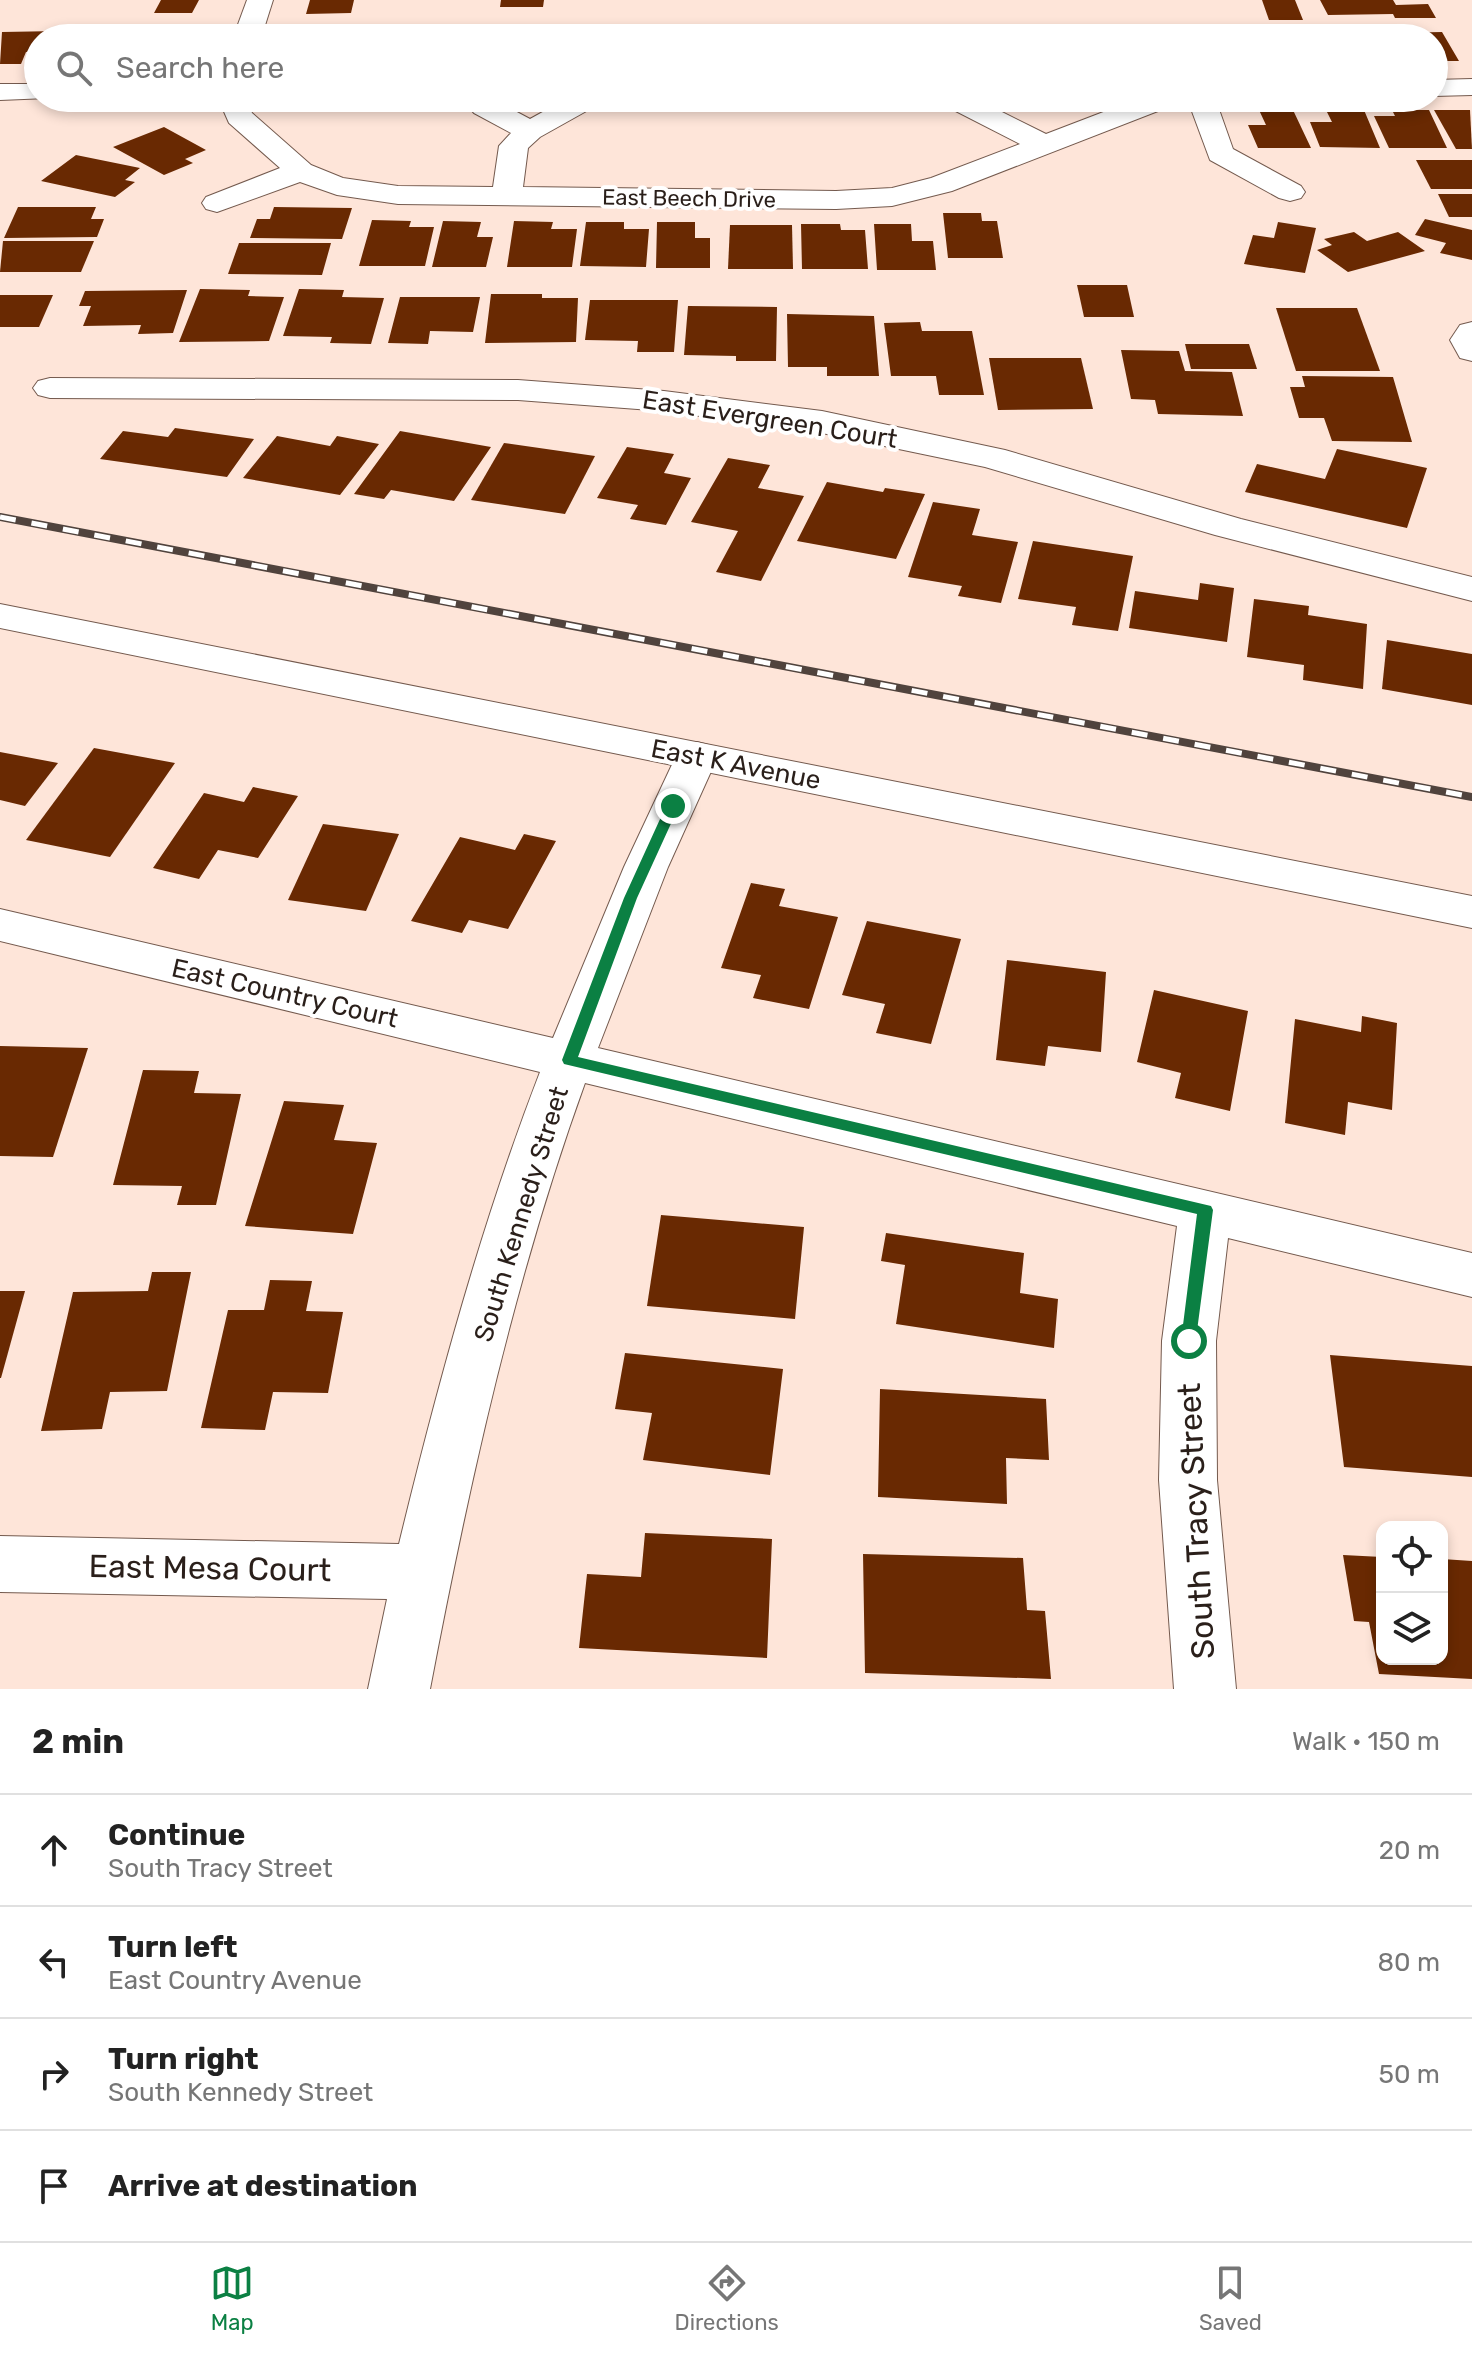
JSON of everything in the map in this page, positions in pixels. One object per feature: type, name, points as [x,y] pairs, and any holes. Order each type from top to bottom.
[{"type":"street","points":[[252,24],[260,0]]},
{"type":"street","points":[[1448,88],[1472,87]]},
{"type":"street","points":[[0,92],[24,92]]},
{"type":"street","name":"East Beech Drive","points":[[237,112],[300,171],[337,186],[398,195],[836,200],[892,197],[941,185],[1128,112]]},
{"type":"street","points":[[494,112],[530,131]]},
{"type":"street","points":[[507,196],[514,146],[530,131],[564,112]]},
{"type":"street","points":[[979,112],[1042,144]]},
{"type":"street","points":[[1206,112],[1220,154],[1290,192]]},
{"type":"street","points":[[217,203],[300,171]]},
{"type":"street","points":[[1472,332],[1467,340],[1472,351]]},
{"type":"street","name":"East Evergreen Court","points":[[50,388],[518,390],[664,401],[822,422],[992,458],[1228,527],[1472,589]]},
{"type":"street","name":"East K Avenue","points":[[0,616],[1472,912]]},
{"type":"street","name":"South Kennedy Street","points":[[399,1689],[420,1572],[471,1374],[533,1163],[631,898],[697,756]]},
{"type":"street","name":"East Country Court","points":[[0,925],[1205,1210]]},
{"type":"street","points":[[1205,1210],[1472,1275]]},
{"type":"street","name":"South Tracy Street","points":[[1205,1210],[1189,1341],[1188,1480],[1205,1689]]},
{"type":"street","name":"East Mesa Court","points":[[0,1564],[420,1572]]},
{"type":"building","points":[[161,0],[199,0],[192,13],[154,13]]},
{"type":"building","points":[[310,0],[354,0],[351,13],[306,14]]},
{"type":"building","points":[[501,0],[544,0],[543,7],[500,7]]},
{"type":"building","points":[[1262,0],[1295,0],[1303,20],[1269,20]]},
{"type":"building","points":[[1320,0],[1393,0],[1396,5],[1428,4],[1436,18],[1395,18],[1393,14],[1328,15]]},
{"type":"building","points":[[2,32],[24,32],[21,64],[0,64]]},
{"type":"building","points":[[1448,42],[1459,61],[1448,61]]},
{"type":"building","points":[[1470,110],[1472,149],[1456,149],[1435,112]]},
{"type":"building","points":[[1260,112],[1294,112],[1311,148],[1258,148],[1248,125],[1266,125]]},
{"type":"building","points":[[1327,112],[1365,112],[1380,148],[1320,147],[1310,122],[1332,122]]},
{"type":"building","points":[[1393,112],[1430,112],[1447,148],[1389,148],[1374,116],[1395,116]]},
{"type":"building","points":[[164,127],[206,150],[185,159],[193,163],[164,175],[113,147]]},
{"type":"building","points":[[76,155],[140,168],[125,180],[135,182],[115,197],[41,181]]},
{"type":"building","points":[[1416,160],[1472,160],[1472,189],[1431,189]]},
{"type":"building","points":[[1438,194],[1472,194],[1472,217],[1449,217]]},
{"type":"building","points":[[18,207],[96,207],[91,219],[104,219],[97,237],[4,238]]},
{"type":"building","points":[[274,207],[352,208],[342,239],[250,238],[257,219],[270,219]]},
{"type":"building","points":[[943,213],[981,213],[982,221],[997,221],[1003,258],[948,258]]},
{"type":"building","points":[[1425,219],[1472,230],[1472,260],[1440,253],[1446,243],[1415,235]]},
{"type":"building","points":[[372,220],[411,221],[409,227],[434,227],[425,266],[359,266]]},
{"type":"building","points":[[443,221],[481,222],[477,237],[493,237],[486,267],[432,267]]},
{"type":"building","points":[[514,221],[553,222],[551,229],[577,229],[572,267],[507,267]]},
{"type":"building","points":[[586,222],[624,222],[624,229],[649,229],[646,267],[580,266]]},
{"type":"building","points":[[657,222],[695,222],[695,238],[710,238],[710,268],[656,268]]},
{"type":"building","points":[[1278,222],[1316,228],[1305,273],[1244,264],[1253,235],[1274,238]]},
{"type":"building","points":[[801,224],[840,224],[841,230],[865,230],[868,269],[802,269]]},
{"type":"building","points":[[874,224],[911,224],[912,241],[933,241],[936,270],[877,270]]},
{"type":"building","points":[[730,225],[792,225],[793,269],[728,269]]},
{"type":"building","points":[[1354,232],[1367,241],[1398,232],[1425,251],[1348,272],[1317,250],[1332,245],[1324,239]]},
{"type":"building","points":[[3,241],[94,241],[81,272],[0,272]]},
{"type":"building","points":[[239,243],[331,243],[322,275],[228,274]]},
{"type":"building","points":[[1077,285],[1127,285],[1134,317],[1084,317]]},
{"type":"building","points":[[200,289],[250,290],[248,296],[284,297],[269,341],[179,342]]},
{"type":"building","points":[[299,289],[344,290],[342,297],[384,298],[371,344],[330,343],[332,337],[283,336]]},
{"type":"building","points":[[187,290],[173,333],[138,334],[141,325],[83,326],[91,306],[79,306],[85,291]]},
{"type":"building","points":[[491,294],[578,298],[576,342],[485,343]]},
{"type":"building","points":[[0,295],[53,295],[39,327],[0,327]]},
{"type":"building","points":[[400,297],[480,297],[473,332],[430,331],[428,344],[388,343]]},
{"type":"building","points":[[590,300],[678,300],[674,352],[637,352],[638,341],[585,340]]},
{"type":"building","points":[[688,306],[777,307],[776,361],[736,361],[736,356],[684,355]]},
{"type":"building","points":[[1276,308],[1357,308],[1380,371],[1296,371]]},
{"type":"building","points":[[787,314],[874,316],[879,376],[827,376],[827,367],[788,367]]},
{"type":"building","points":[[920,322],[922,331],[972,331],[984,395],[939,395],[936,376],[891,376],[884,323]]},
{"type":"building","points":[[1185,344],[1249,344],[1257,369],[1191,369]]},
{"type":"building","points":[[1121,350],[1179,351],[1185,371],[1232,372],[1243,416],[1158,414],[1155,400],[1131,399]]},
{"type":"building","points":[[989,358],[1081,358],[1093,409],[998,410]]},
{"type":"building","points":[[1302,376],[1393,377],[1412,442],[1332,441],[1324,418],[1299,418],[1290,387],[1305,387]]},
{"type":"building","points":[[175,428],[254,439],[227,477],[100,459],[123,431],[168,437]]},
{"type":"building","points":[[400,431],[491,447],[454,501],[391,490],[384,499],[354,494]]},
{"type":"building","points":[[277,436],[330,446],[337,436],[379,444],[340,495],[243,478]]},
{"type":"building","points":[[504,443],[595,456],[565,514],[471,500]]},
{"type":"building","points":[[627,447],[674,454],[664,473],[691,478],[666,525],[630,519],[638,505],[597,498]]},
{"type":"building","points":[[1337,449],[1427,468],[1407,528],[1245,492],[1257,464],[1325,479]]},
{"type":"building","points":[[728,458],[770,465],[758,488],[804,496],[761,581],[716,572],[738,531],[691,522]]},
{"type":"building","points":[[827,482],[883,492],[885,488],[925,494],[896,559],[797,541]]},
{"type":"building","points":[[933,502],[980,509],[972,535],[1018,542],[1001,603],[958,596],[962,586],[908,577]]},
{"type":"building","points":[[1033,541],[1133,556],[1118,631],[1072,625],[1076,607],[1018,599]]},
{"type":"building","points":[[1200,583],[1234,588],[1227,642],[1129,628],[1135,591],[1198,600]]},
{"type":"building","points":[[1254,599],[1309,606],[1308,615],[1367,624],[1363,689],[1303,680],[1304,665],[1247,657]]},
{"type":"building","points":[[1387,640],[1472,654],[1472,705],[1382,689]]},
{"type":"building","points":[[94,748],[175,763],[110,857],[26,840]]},
{"type":"building","points":[[0,752],[58,763],[25,806],[0,800]]},
{"type":"building","points":[[253,787],[298,796],[258,858],[218,850],[199,879],[153,868],[204,793],[244,802]]},
{"type":"building","points":[[323,824],[399,834],[366,911],[288,900]]},
{"type":"building","points":[[524,834],[556,841],[508,929],[469,920],[462,933],[411,921],[460,837],[515,850]]},
{"type":"building","points":[[751,883],[785,889],[779,906],[838,917],[809,1009],[753,998],[761,975],[721,968]]},
{"type":"building","points":[[867,921],[961,939],[931,1044],[876,1033],[885,1004],[842,995]]},
{"type":"building","points":[[1007,960],[1106,972],[1101,1052],[1048,1046],[1045,1066],[996,1060]]},
{"type":"building","points":[[1154,990],[1248,1011],[1230,1111],[1175,1098],[1181,1073],[1137,1062]]},
{"type":"building","points":[[1362,1016],[1397,1023],[1392,1110],[1348,1102],[1345,1135],[1285,1123],[1295,1019],[1361,1032]]},
{"type":"building","points":[[0,1046],[88,1048],[53,1157],[0,1156]]},
{"type":"building","points":[[143,1070],[199,1071],[194,1093],[241,1094],[216,1205],[177,1205],[182,1186],[113,1185]]},
{"type":"building","points":[[284,1101],[344,1105],[334,1140],[377,1143],[353,1234],[245,1226]]},
{"type":"building","points":[[661,1215],[804,1227],[795,1319],[647,1306]]},
{"type":"building","points":[[886,1233],[1024,1253],[1020,1293],[1058,1299],[1054,1348],[896,1324],[905,1265],[881,1261]]},
{"type":"building","points":[[152,1272],[191,1272],[167,1391],[110,1392],[102,1429],[41,1431],[73,1292],[148,1291]]},
{"type":"building","points":[[270,1280],[312,1281],[306,1311],[343,1312],[328,1393],[273,1392],[265,1430],[201,1428],[228,1310],[264,1310]]},
{"type":"building","points":[[0,1291],[25,1291],[1,1378],[0,1378]]},
{"type":"building","points":[[625,1353],[783,1369],[770,1475],[643,1460],[652,1413],[615,1409]]},
{"type":"building","points":[[1330,1355],[1472,1366],[1472,1477],[1344,1467]]},
{"type":"building","points":[[880,1389],[1046,1399],[1049,1460],[1006,1458],[1007,1504],[878,1497]]},
{"type":"building","points":[[645,1533],[772,1539],[767,1658],[579,1648],[587,1574],[641,1577]]},
{"type":"building","points":[[863,1554],[1023,1558],[1027,1610],[1045,1611],[1051,1679],[865,1673]]},
{"type":"building","points":[[1343,1555],[1376,1557],[1376,1658],[1369,1622],[1354,1621]]},
{"type":"building","points":[[1448,1559],[1472,1561],[1472,1679],[1379,1674],[1377,1665],[1448,1665]]},
{"type":"railway","points":[[0,517],[1472,797]]},
{"type":"route","points":[[673,806],[631,898],[569,1060],[1205,1210],[1189,1341]]}]
